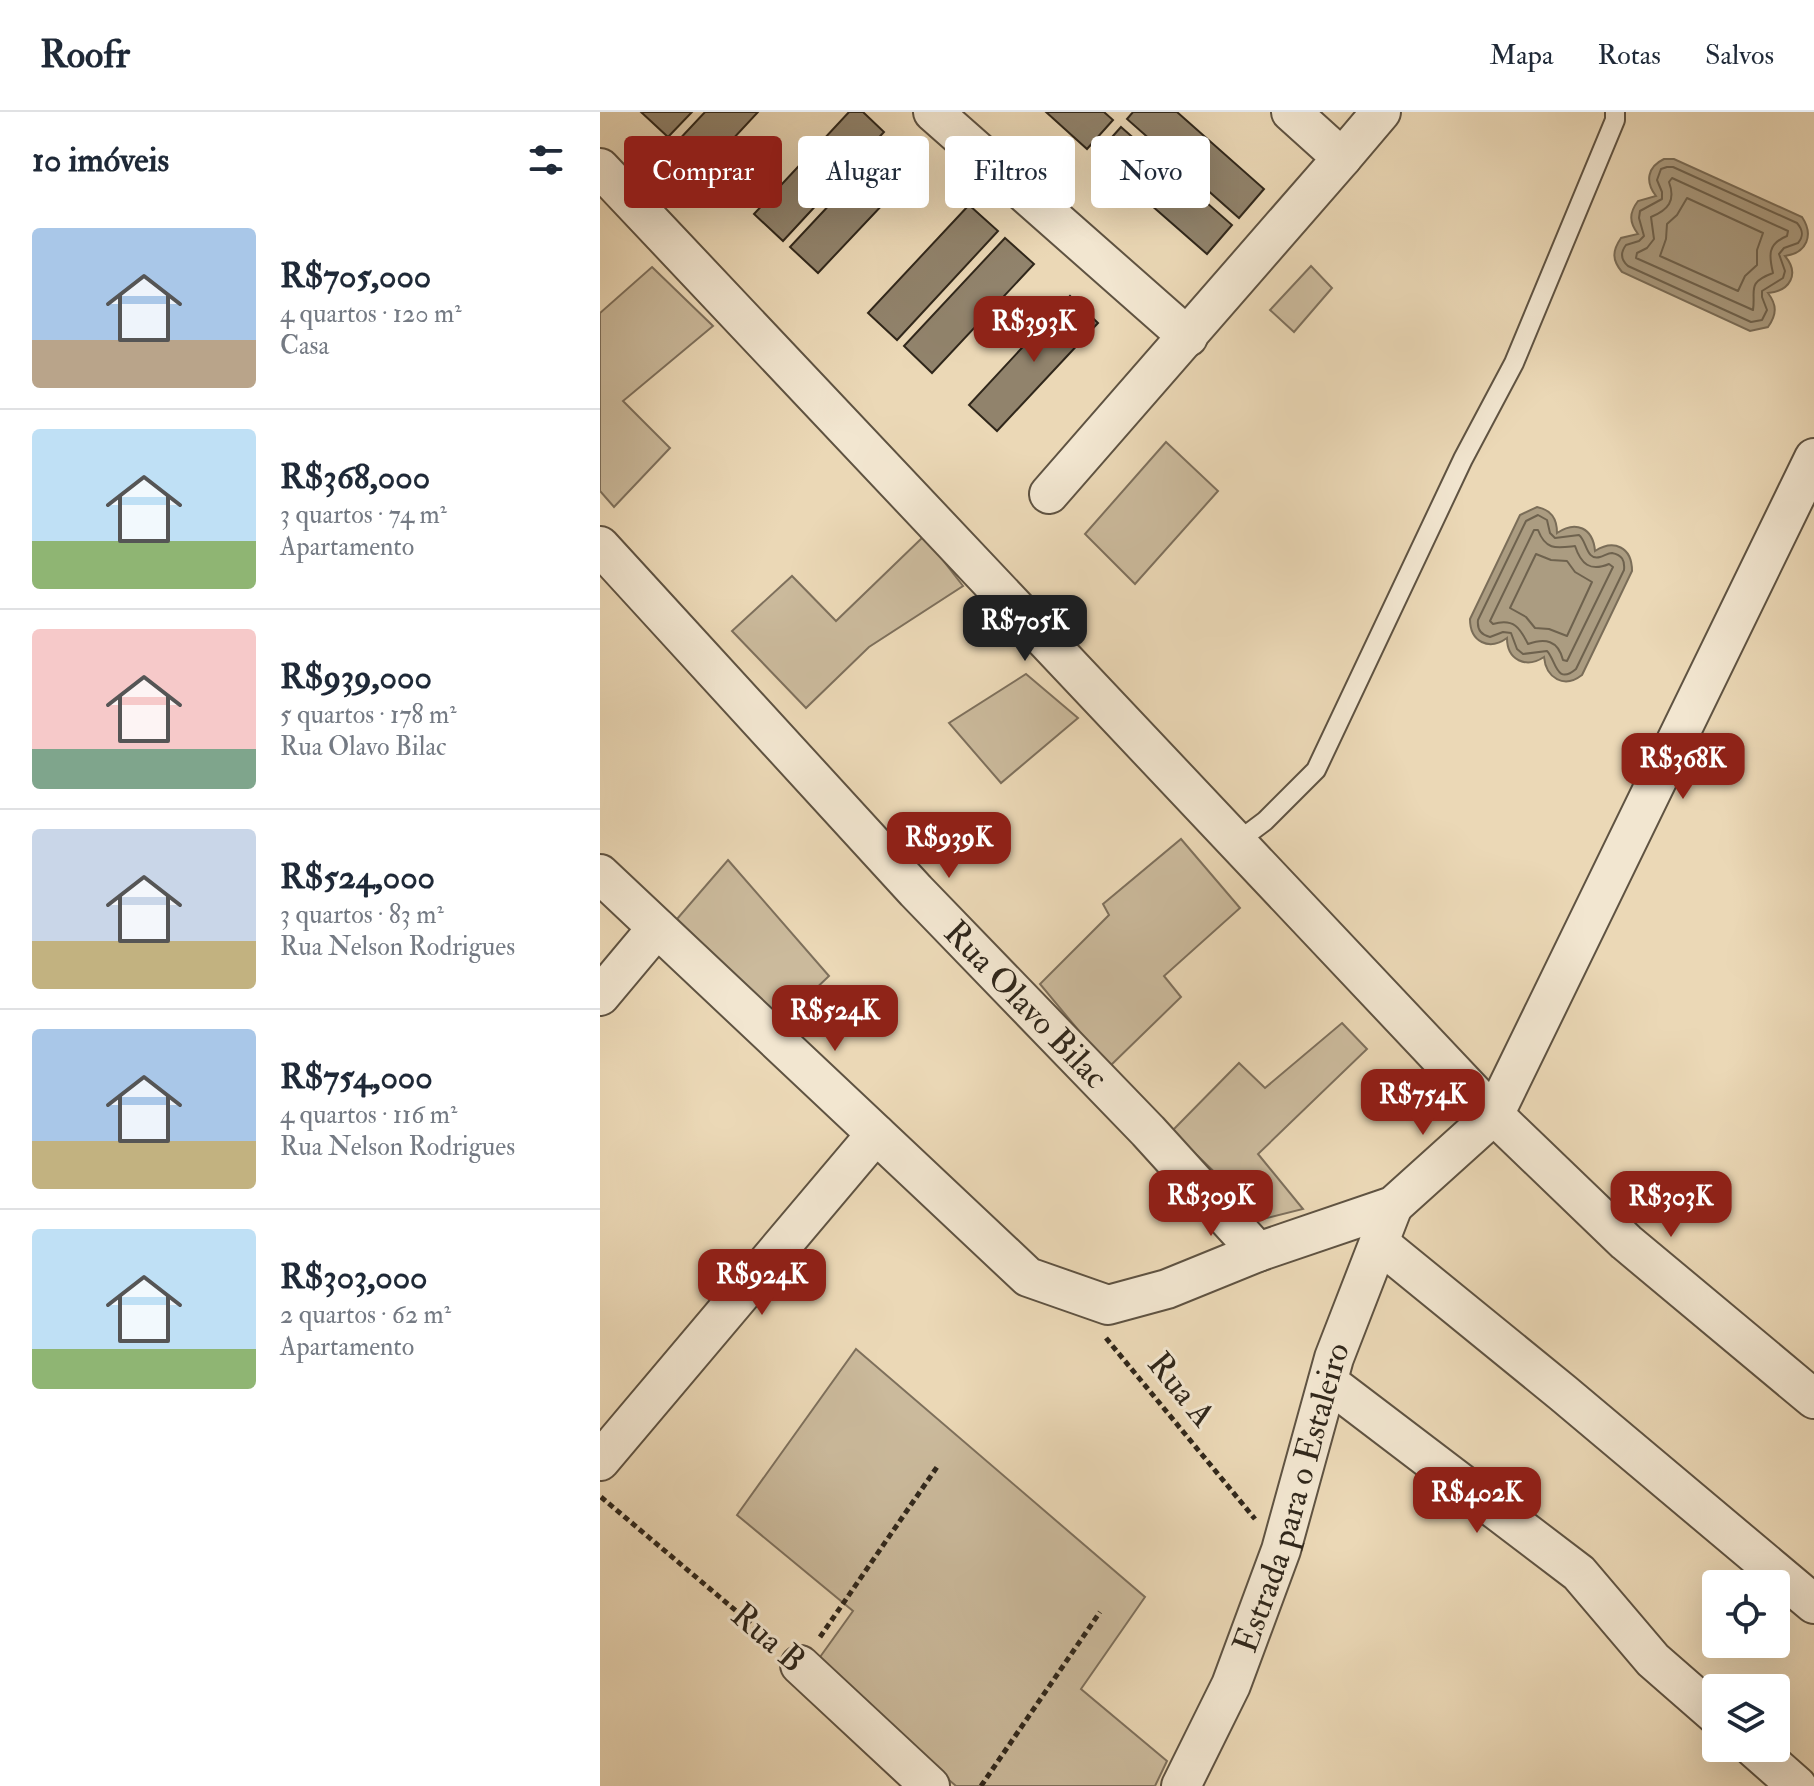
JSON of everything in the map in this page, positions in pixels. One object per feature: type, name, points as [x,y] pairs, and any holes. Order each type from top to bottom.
[{"type":"street","points":[[933,112],[1188,337]]},
{"type":"street","points":[[1291,112],[1342,158]]},
{"type":"street","points":[[1049,494],[1381,112]]},
{"type":"street","points":[[600,168],[1494,1115],[1626,1242],[1814,1399]]},
{"type":"street","points":[[600,874],[1028,1277],[1108,1305],[1167,1289],[1258,1252],[1393,1206],[1494,1115],[1814,458]]},
{"type":"street","name":"Rua Olavo Bilac","points":[[600,546],[916,891],[1148,1131],[1258,1252]]},
{"type":"street","points":[[600,996],[657,928]]},
{"type":"street","points":[[600,1461],[876,1134]]},
{"type":"street","name":"Estrada para o Estaleiro","points":[[1181,1786],[1231,1685],[1281,1550],[1328,1382],[1393,1206]]},
{"type":"street","points":[[1379,1243],[1814,1604]]},
{"type":"street","points":[[1328,1382],[1579,1573],[1653,1660],[1702,1703]]},
{"type":"street","name":"Rua B","points":[[800,1665],[930,1786]]},
{"type":"street","points":[[1770,1762],[1797,1786]]},
{"type":"lane","points":[[1237,842],[1265,821],[1316,770],[1463,459],[1514,363],[1615,120],[1615,112]]},
{"type":"path","name":"Rua A","points":[[1098,1328],[1281,1550]]},
{"type":"path","points":[[800,1665],[937,1467]]},
{"type":"path","name":"Rua B","points":[[600,1496],[800,1665]]},
{"type":"path","points":[[981,1786],[1100,1612]]},
{"type":"shaded area","points":[[1311,266],[1332,288],[1294,332],[1270,310]]},
{"type":"shaded area","points":[[652,267],[713,326],[623,401],[670,448],[614,507],[600,491],[600,313]]},
{"type":"shaded area","points":[[1166,442],[1218,491],[1135,584],[1085,534]]},
{"type":"shaded area","points":[[924,536],[963,586],[869,647],[806,708],[732,631],[792,576],[836,621]]},
{"type":"shaded area","points":[[1026,674],[1078,718],[1001,783],[949,723]]},
{"type":"shaded area","points":[[1181,839],[1240,908],[1164,976],[1181,997],[1109,1067],[1040,984],[1109,915],[1103,904]]},
{"type":"shaded area","points":[[728,860],[829,976],[781,1022],[677,919]]},
{"type":"shaded area","points":[[1342,1023],[1367,1049],[1258,1154],[1303,1209],[1263,1219],[1172,1131],[1239,1063],[1265,1088]]},
{"type":"shaded area","points":[[856,1349],[1145,1597],[1081,1689],[1167,1761],[1155,1786],[956,1786],[815,1664],[853,1611],[737,1515]]},
{"type":"water","points":[[1664,159],[1674,159],[1802,217],[1808,236],[1799,251],[1785,256],[1792,269],[1787,285],[1768,293],[1775,310],[1768,327],[1750,331],[1619,268],[1614,255],[1616,247],[1621,238],[1638,234],[1631,218],[1633,210],[1638,201],[1656,196],[1650,185],[1650,175],[1654,166]]},
{"type":"water","points":[[1537,507],[1552,516],[1557,533],[1571,527],[1582,528],[1591,537],[1595,551],[1609,546],[1621,548],[1631,563],[1632,571],[1582,675],[1569,681],[1552,676],[1544,657],[1531,662],[1519,660],[1510,652],[1507,638],[1487,644],[1477,639],[1471,627],[1470,619],[1520,515]]},
{"type":"building","points":[[641,112],[692,112],[667,136]]},
{"type":"building","points":[[705,112],[758,112],[736,136],[682,136]]},
{"type":"building","points":[[849,112],[863,112],[884,132],[880,136],[827,136]]},
{"type":"building","points":[[1046,112],[1104,112],[1113,120],[1099,136],[1091,136],[1091,145],[1087,149]]},
{"type":"building","points":[[1133,112],[1177,112],[1204,136],[1146,136],[1127,119]]},
{"type":"building","points":[[1121,127],[1131,136],[1113,136]]},
{"type":"building","points":[[1210,141],[1264,189],[1239,218],[1210,192]]},
{"type":"building","points":[[798,167],[798,208],[814,208],[783,241],[754,214],[760,208],[782,208],[782,184]]},
{"type":"building","points":[[1210,206],[1232,225],[1207,254],[1154,208],[1210,208]]},
{"type":"building","points":[[826,208],[879,208],[818,273],[790,247]]},
{"type":"building","points":[[966,208],[972,208],[998,231],[897,340],[868,313]]},
{"type":"building","points":[[1005,238],[1034,264],[932,373],[904,346]]},
{"type":"building","points":[[1070,296],[1098,323],[997,431],[969,405]]}]
